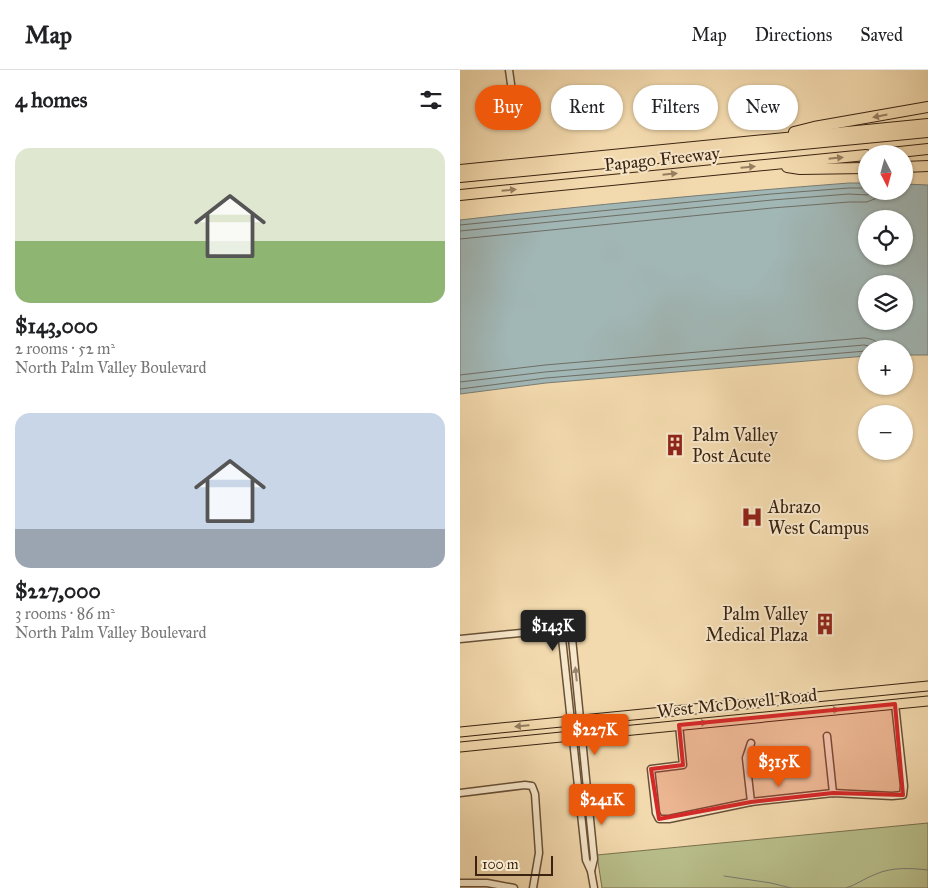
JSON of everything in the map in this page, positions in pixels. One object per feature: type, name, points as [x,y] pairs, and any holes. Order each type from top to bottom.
[{"type":"highway","points":[[759,141],[814,127],[928,107]]},
{"type":"highway","name":"Papago Freeway","points":[[460,170],[928,124]]},
{"type":"highway","points":[[460,177],[928,132]]},
{"type":"highway","points":[[913,151],[928,149]]},
{"type":"highway","name":"Papago Freeway","points":[[460,195],[858,156]]},
{"type":"highway","points":[[771,164],[800,169],[858,168]]},
{"type":"highway","points":[[913,167],[928,166]]},
{"type":"main road","name":"West McDowell Road","points":[[460,732],[928,686]]},
{"type":"main road","name":"West McDowell Road","points":[[460,746],[928,701]]},
{"type":"street","points":[[510,70],[511,85]]},
{"type":"street","points":[[460,639],[571,628],[581,720],[578,735],[594,859],[591,871],[594,888]]},
{"type":"street","points":[[561,629],[570,722],[578,735]]},
{"type":"street","points":[[679,725],[683,765],[652,769],[656,813],[659,820],[751,802],[833,793],[903,795],[904,786],[895,704]]},
{"type":"street","points":[[827,736],[833,793]]},
{"type":"street","points":[[751,743],[746,758],[751,802]]},
{"type":"street","points":[[460,793],[525,785],[532,786],[539,853],[533,888]]},
{"type":"street","points":[[460,883],[487,883],[514,888]]},
{"type":"highlighted area","points":[[895,704],[903,795],[833,793],[751,802],[659,819],[651,769],[683,765],[679,725]]},
{"type":"green space","points":[[928,823],[928,888],[602,888],[597,855]]},
{"type":"water","points":[[858,183],[858,200],[913,200],[913,184],[928,185],[928,355],[913,355],[913,340],[858,340],[858,357],[546,383],[460,394],[460,220],[703,195]]},
{"type":"waterway","points":[[846,888],[888,870],[928,870]]},
{"type":"waterway","points":[[724,876],[791,888]]},
{"type":"place","name":"Palm Valley Post Acute","points":[[675,445]]},
{"type":"place","name":"Abrazo West Campus","points":[[752,517]]},
{"type":"place","name":"Palm Valley Medical Plaza","points":[[825,624]]}]
